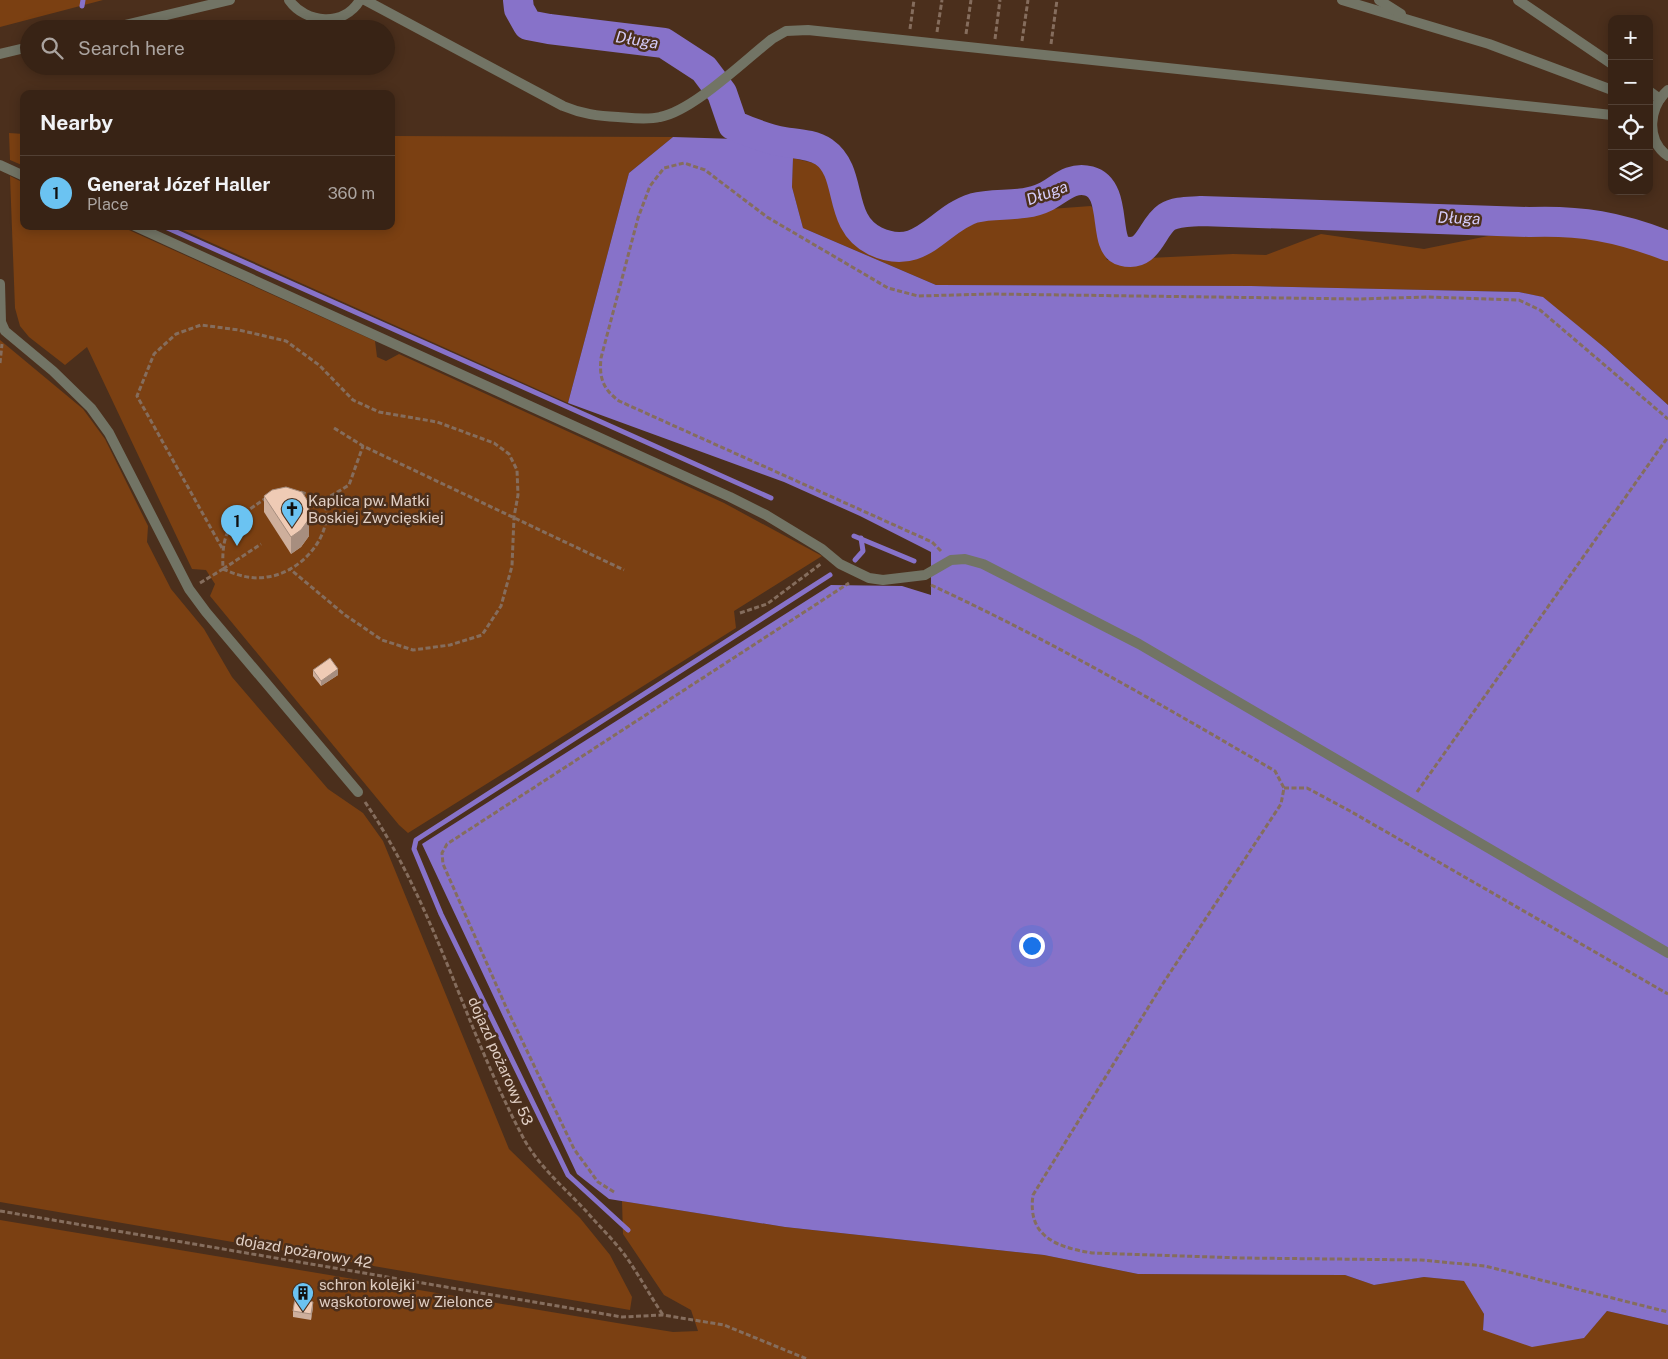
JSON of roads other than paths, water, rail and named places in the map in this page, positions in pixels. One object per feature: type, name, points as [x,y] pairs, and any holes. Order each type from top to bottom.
[{"type":"street","points":[[146,20],[230,0]]},
{"type":"street","points":[[289,0],[295,8],[306,16],[320,20],[334,19],[346,14],[360,0]]},
{"type":"street","points":[[365,0],[579,113],[604,116],[660,117],[675,113],[696,100],[772,39],[786,31],[808,30],[1608,114]]},
{"type":"street","points":[[1342,0],[1488,44],[1608,89]]},
{"type":"street","points":[[1379,0],[1410,20]]},
{"type":"street","points":[[1518,0],[1608,61]]},
{"type":"street","points":[[0,54],[20,50]]},
{"type":"street","points":[[1653,110],[1668,90]]},
{"type":"street","points":[[1653,94],[1660,99]]},
{"type":"street","points":[[1653,132],[1656,142],[1668,156]]},
{"type":"street","points":[[0,165],[20,174]]},
{"type":"street","points":[[144,230],[730,497],[766,515],[859,575],[883,580],[924,575],[950,560],[965,559],[983,564],[1138,644],[1668,953]]},
{"type":"street","points":[[0,284],[1,322],[5,331],[53,371],[90,408],[109,433],[189,589],[206,612],[358,792]]},
{"type":"waterway","points":[[82,6],[83,0]]},
{"type":"waterway","name":"Długa","points":[[518,0],[519,9],[528,25],[664,43],[704,69],[722,93],[733,125],[765,137],[809,146],[824,152],[833,161],[839,172],[855,222],[863,233],[875,241],[891,246],[905,247],[917,243],[961,213],[974,208],[1028,203],[1045,197],[1076,180],[1089,181],[1098,186],[1104,195],[1113,239],[1117,247],[1123,251],[1132,252],[1139,250],[1149,241],[1167,217],[1179,213],[1201,211],[1566,222],[1600,226],[1633,234],[1668,246]]},
{"type":"waterway","points":[[172,230],[771,498]]},
{"type":"waterway","points":[[854,536],[914,561]]},
{"type":"waterway","points":[[855,560],[863,551],[861,538]]},
{"type":"waterway","points":[[628,1230],[568,1175],[441,914],[414,849],[416,840],[830,575]]},
{"type":"place","name":"Kaplica pw. Matki Boskiej Zwycięskiej","points":[[292,528]]},
{"type":"place","name":"Generał Józef Haller","points":[[237,546]]},
{"type":"place","name":"schron kolejki wąskotorowej w Zielonce","points":[[303,1312]]}]
